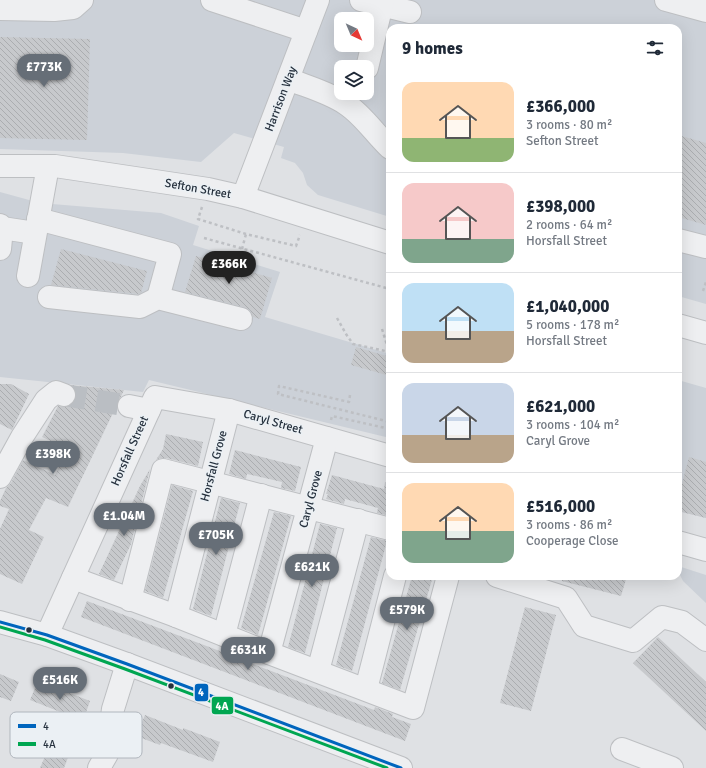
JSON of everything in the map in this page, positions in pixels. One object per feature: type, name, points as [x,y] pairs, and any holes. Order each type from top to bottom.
[{"type":"street","points":[[0,9],[54,10],[73,8],[82,0]]},
{"type":"street","points":[[212,0],[306,31]]},
{"type":"street","name":"Harrison Way","points":[[243,197],[318,0]]},
{"type":"street","points":[[361,0],[383,3],[410,12]]},
{"type":"street","points":[[666,0],[706,11]]},
{"type":"street","points":[[369,60],[383,3]]},
{"type":"street","points":[[288,80],[334,96]]},
{"type":"street","points":[[353,100],[361,116],[386,144]]},
{"type":"street","name":"Sefton Street","points":[[0,166],[55,166],[208,189],[243,197],[386,242]]},
{"type":"street","points":[[28,276],[48,166]]},
{"type":"street","points":[[1,234],[37,226],[170,254],[158,298]]},
{"type":"street","points":[[682,241],[706,247]]},
{"type":"street","points":[[50,297],[140,307],[158,298],[241,319]]},
{"type":"street","points":[[682,326],[706,334]]},
{"type":"street","points":[[0,477],[22,437],[46,400],[56,392],[64,395]]},
{"type":"street","name":"Caryl Street","points":[[144,404],[229,410],[386,455]]},
{"type":"street","name":"Horsfall Street","points":[[46,635],[72,578],[144,404]]},
{"type":"street","name":"Horsfall Grove","points":[[176,616],[229,410]]},
{"type":"street","name":"Caryl Grove","points":[[269,653],[327,438]]},
{"type":"street","points":[[130,600],[163,470],[386,528]]},
{"type":"street","points":[[224,635],[261,495]]},
{"type":"street","points":[[318,671],[358,520]]},
{"type":"street","points":[[682,543],[706,550]]},
{"type":"street","points":[[72,578],[176,616],[413,708],[447,580]]},
{"type":"street","points":[[366,689],[394,580]]},
{"type":"street","points":[[510,580],[566,598],[584,626],[633,641],[662,617],[682,622],[706,640]]},
{"type":"street","points":[[0,622],[46,635],[127,664],[380,764],[401,768]]},
{"type":"street","points":[[113,712],[127,664]]},
{"type":"street","points":[[622,749],[672,768]]},
{"type":"street","points":[[99,768],[105,758]]},
{"type":"path","points":[[198,219],[246,234],[296,246]]},
{"type":"path","points":[[242,248],[246,234]]},
{"type":"path","points":[[204,238],[386,288]]},
{"type":"path","points":[[703,291],[706,282]]},
{"type":"path","points":[[337,318],[353,344],[386,351]]},
{"type":"path","points":[[382,328],[386,345]]},
{"type":"path","points":[[350,395],[349,402],[279,386],[278,394],[386,421]]},
{"type":"shaded area","points":[[0,0],[706,0],[706,304],[682,297],[682,24],[386,24],[386,216],[318,195],[307,185],[303,173],[295,163],[281,158],[284,147],[234,133],[201,162],[123,153],[0,149]]},
{"type":"shaded area","points":[[0,192],[40,203],[161,213],[199,226],[193,245],[280,272],[265,317],[386,353],[386,437],[149,380],[143,392],[0,377]]},
{"type":"shaded area","points":[[682,381],[706,388],[706,518],[682,512]]},
{"type":"shaded area","points":[[682,567],[706,575],[706,603],[683,581]]},
{"type":"building","points":[[0,37],[90,39],[87,140],[0,138]]},
{"type":"building","points":[[682,136],[706,143],[706,225],[682,218]]},
{"type":"building","points":[[61,249],[147,271],[141,293],[138,294],[51,285]]},
{"type":"building","points":[[196,256],[272,278],[260,319],[253,317],[250,310],[244,307],[185,292]]},
{"type":"building","points":[[356,347],[386,356],[386,375],[351,365]]},
{"type":"building","points":[[0,384],[11,384],[29,394],[12,430],[0,424]]},
{"type":"building","points":[[70,385],[124,390],[68,507],[46,498],[29,530],[44,537],[22,584],[0,574],[0,529],[9,509],[0,506],[0,501],[23,460],[55,475],[69,449],[42,437],[58,406],[66,407],[76,400],[74,387]]},
{"type":"building","points":[[166,434],[203,442],[198,466],[166,458],[156,460],[163,449]]},
{"type":"building","points":[[235,450],[301,467],[295,491],[281,488],[282,482],[247,474],[246,479],[229,474]]},
{"type":"building","points":[[689,457],[706,462],[706,518],[682,512],[682,484]]},
{"type":"building","points":[[150,469],[131,544],[114,580],[99,574],[140,486]]},
{"type":"building","points":[[332,475],[384,489],[386,482],[386,515],[377,513],[378,508],[345,499],[344,504],[326,499],[328,494],[326,494]]},
{"type":"building","points":[[172,485],[193,491],[163,598],[145,591]]},
{"type":"building","points":[[221,498],[240,503],[211,616],[193,609]]},
{"type":"building","points":[[274,512],[291,516],[258,635],[241,628]]},
{"type":"building","points":[[320,524],[337,528],[305,653],[288,647]]},
{"type":"building","points":[[371,537],[386,541],[352,671],[336,665]]},
{"type":"building","points":[[411,580],[432,580],[400,690],[382,683]]},
{"type":"building","points":[[562,580],[626,580],[621,596]]},
{"type":"building","points":[[87,601],[233,656],[234,653],[251,659],[250,663],[374,710],[375,707],[393,714],[392,717],[411,724],[405,741],[81,617]]},
{"type":"building","points":[[525,607],[556,615],[531,711],[500,703]]},
{"type":"building","points":[[658,637],[706,682],[706,731],[633,663]]},
{"type":"building","points":[[0,674],[19,682],[11,701],[0,697]]},
{"type":"building","points":[[38,681],[90,701],[86,712],[60,712],[30,700]]},
{"type":"building","points":[[145,715],[183,730],[183,728],[220,742],[213,762],[161,743],[160,745],[142,738],[142,722]]},
{"type":"building","points":[[44,758],[68,758],[64,768],[40,768]]},
{"type":"tunnel","points":[[64,395],[129,406]]},
{"type":"transit line","name":"4","points":[[0,622],[47,635],[127,664],[401,768]]},
{"type":"transit line","name":"4A","points":[[0,627],[45,640],[125,669],[387,768]]}]
